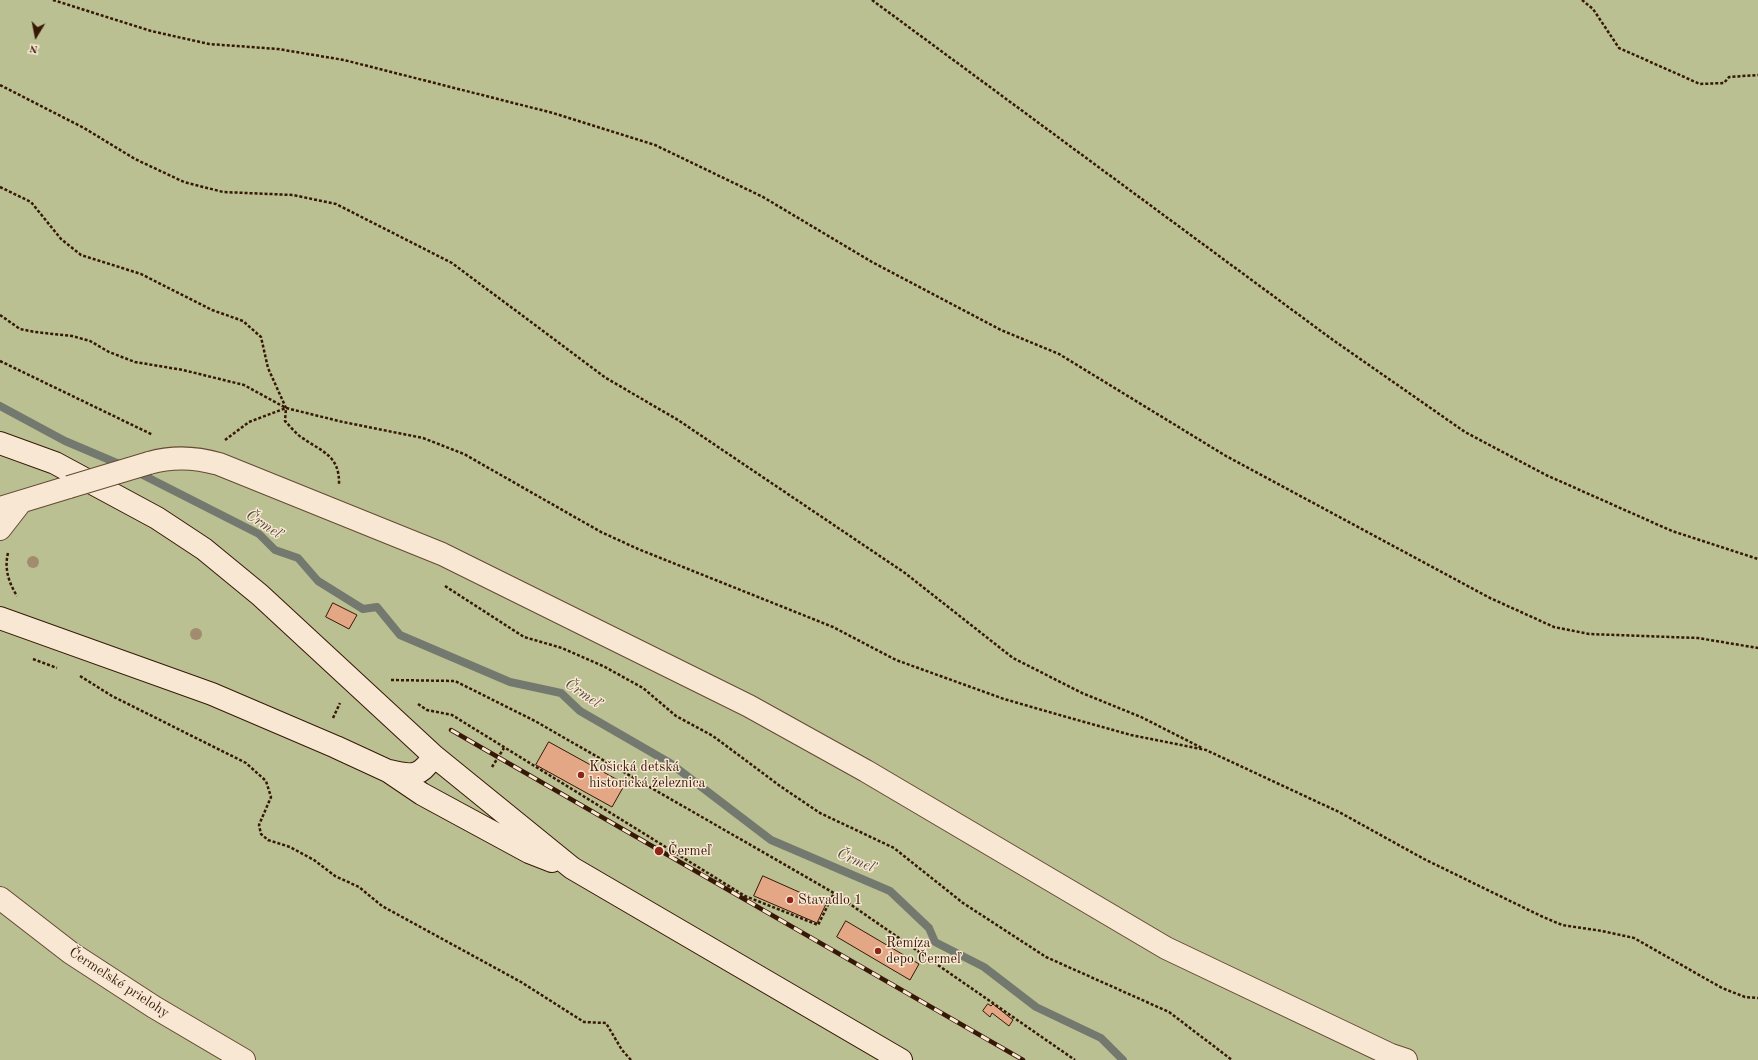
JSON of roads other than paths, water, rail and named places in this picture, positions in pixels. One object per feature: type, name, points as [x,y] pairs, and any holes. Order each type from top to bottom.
[{"type":"street","points":[[0,443],[55,463],[157,518],[204,549],[266,600],[434,756],[572,868],[901,1060]]},
{"type":"street","points":[[0,508],[148,463],[178,458],[210,461],[234,469],[442,554],[749,706],[866,772],[1166,948],[1391,1055],[1406,1060]]},
{"type":"street","points":[[0,529],[21,502]]},
{"type":"street","points":[[4,616],[212,694],[321,740],[388,771],[422,794],[529,852],[572,868]]},
{"type":"street","points":[[388,771],[406,775],[419,774],[427,767],[434,756]]},
{"type":"street","name":"Čermeľské prielohy","points":[[0,898],[71,953],[154,1007],[244,1060]]},
{"type":"waterway","name":"Črmeľ","points":[[0,406],[65,441],[124,466]]},
{"type":"waterway","name":"Črmeľ","points":[[135,471],[259,534],[275,550],[298,558],[318,581],[363,609],[377,607],[400,635],[510,682],[561,693],[580,711],[670,763],[771,840],[890,891],[929,928],[935,942],[984,967],[1036,1007],[1101,1038],[1123,1060]]},
{"type":"railway","points":[[451,730],[1023,1060]]},
{"type":"place","name":"Košická detská historická železnica","points":[[581,775]]},
{"type":"place","name":"Čermeľ","points":[[659,851]]},
{"type":"place","name":"Stavadlo 1","points":[[790,900]]},
{"type":"place","name":"Remíza depo Čermeľ","points":[[878,951]]}]
